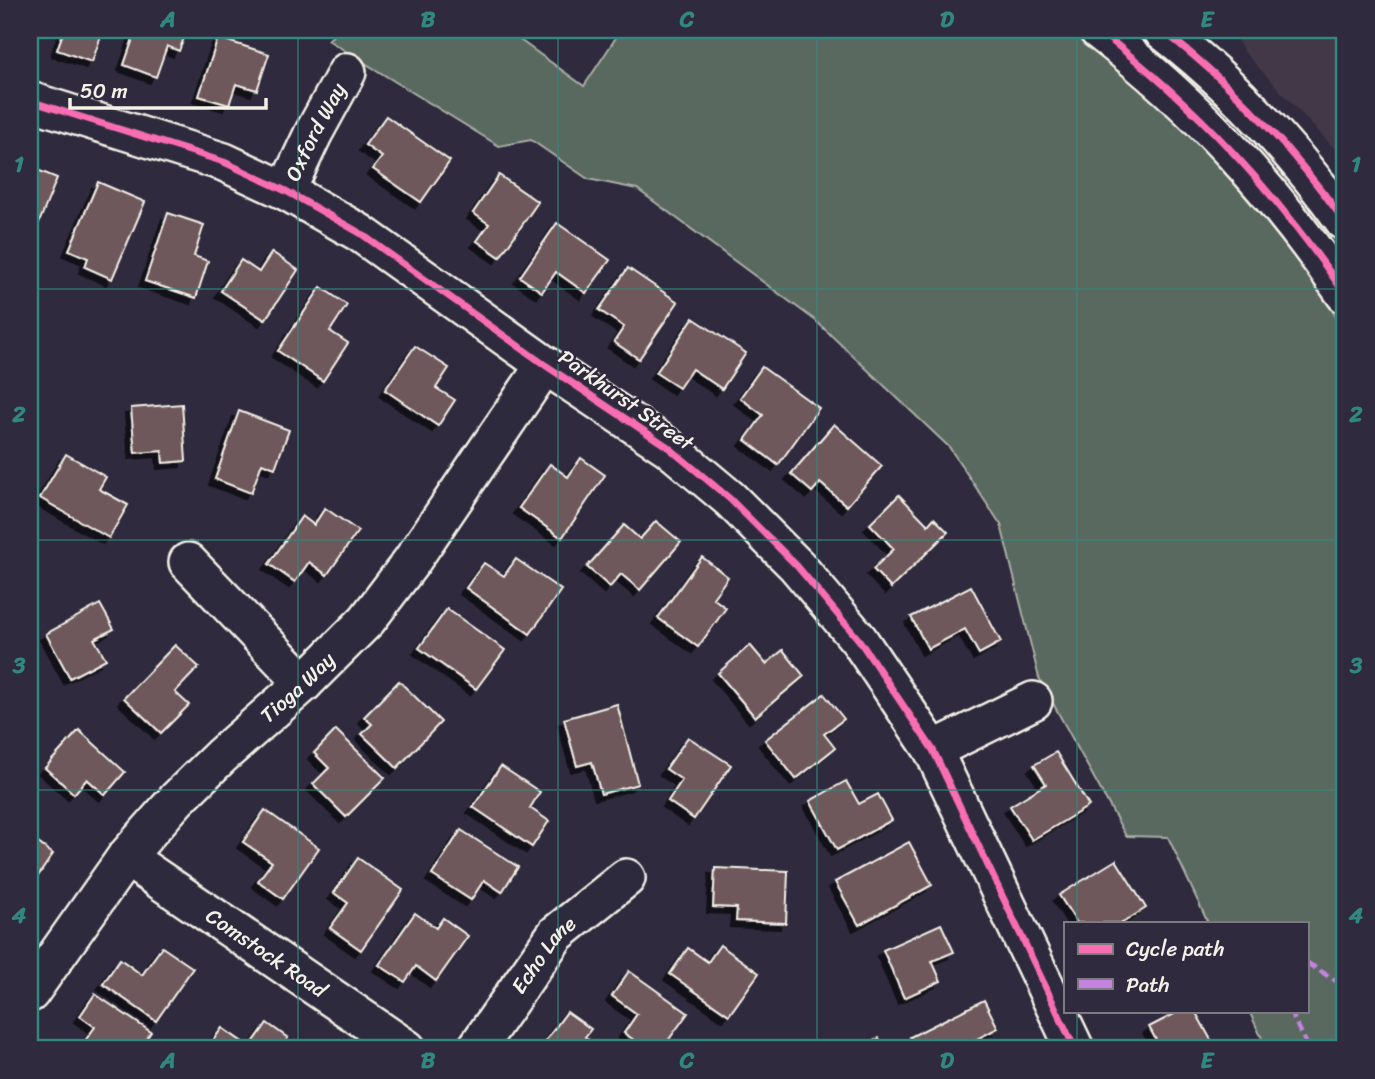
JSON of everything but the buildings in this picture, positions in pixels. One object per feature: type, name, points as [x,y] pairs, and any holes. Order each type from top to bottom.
[{"type":"street","points":[[1098,30],[1202,118],[1247,166],[1300,231],[1345,294]]},
{"type":"street","points":[[1146,68],[1171,32],[1266,126],[1345,222]]},
{"type":"street","name":"Oxford Way","points":[[286,191],[347,72]]},
{"type":"street","name":"Parkhurst Street","points":[[30,101],[223,162],[286,191],[360,233],[545,365],[668,447],[730,499],[797,566],[859,640],[933,750],[1075,1049]]},
{"type":"street","name":"Tioga Way","points":[[30,993],[126,857],[177,799],[212,764],[304,683],[367,620],[411,562],[545,365]]},
{"type":"street","points":[[188,562],[304,683]]},
{"type":"street","points":[[933,750],[1033,701]]},
{"type":"street","name":"Comstock Road","points":[[126,857],[407,1049]]},
{"type":"street","name":"Echo Lane","points":[[476,1049],[556,934],[626,878]]},
{"type":"shaded area","points":[[1231,30],[1345,30],[1345,160],[1245,53]]},
{"type":"green space","points":[[339,30],[506,30],[584,86],[621,30],[1069,30],[1116,63],[1196,136],[1313,279],[1345,332],[1345,1049],[1267,1049],[1249,1012],[1308,1012],[1308,922],[1208,922],[1168,837],[1126,836],[1039,678],[1001,525],[949,447],[816,321],[637,189],[588,179],[531,140],[499,146],[328,40]]},
{"type":"marked path","points":[[1308,964],[1345,986]]},
{"type":"marked path","points":[[1290,1012],[1309,1049]]},
{"type":"cycle path","points":[[1098,30],[1169,89],[1232,152],[1290,219],[1345,294]]},
{"type":"cycle path","points":[[1162,30],[1213,73],[1261,120],[1305,170],[1345,222]]},
{"type":"cycle path","points":[[30,101],[224,162],[286,191],[360,233],[545,365],[668,447],[730,499],[797,566],[859,640],[933,750],[1075,1049]]}]
